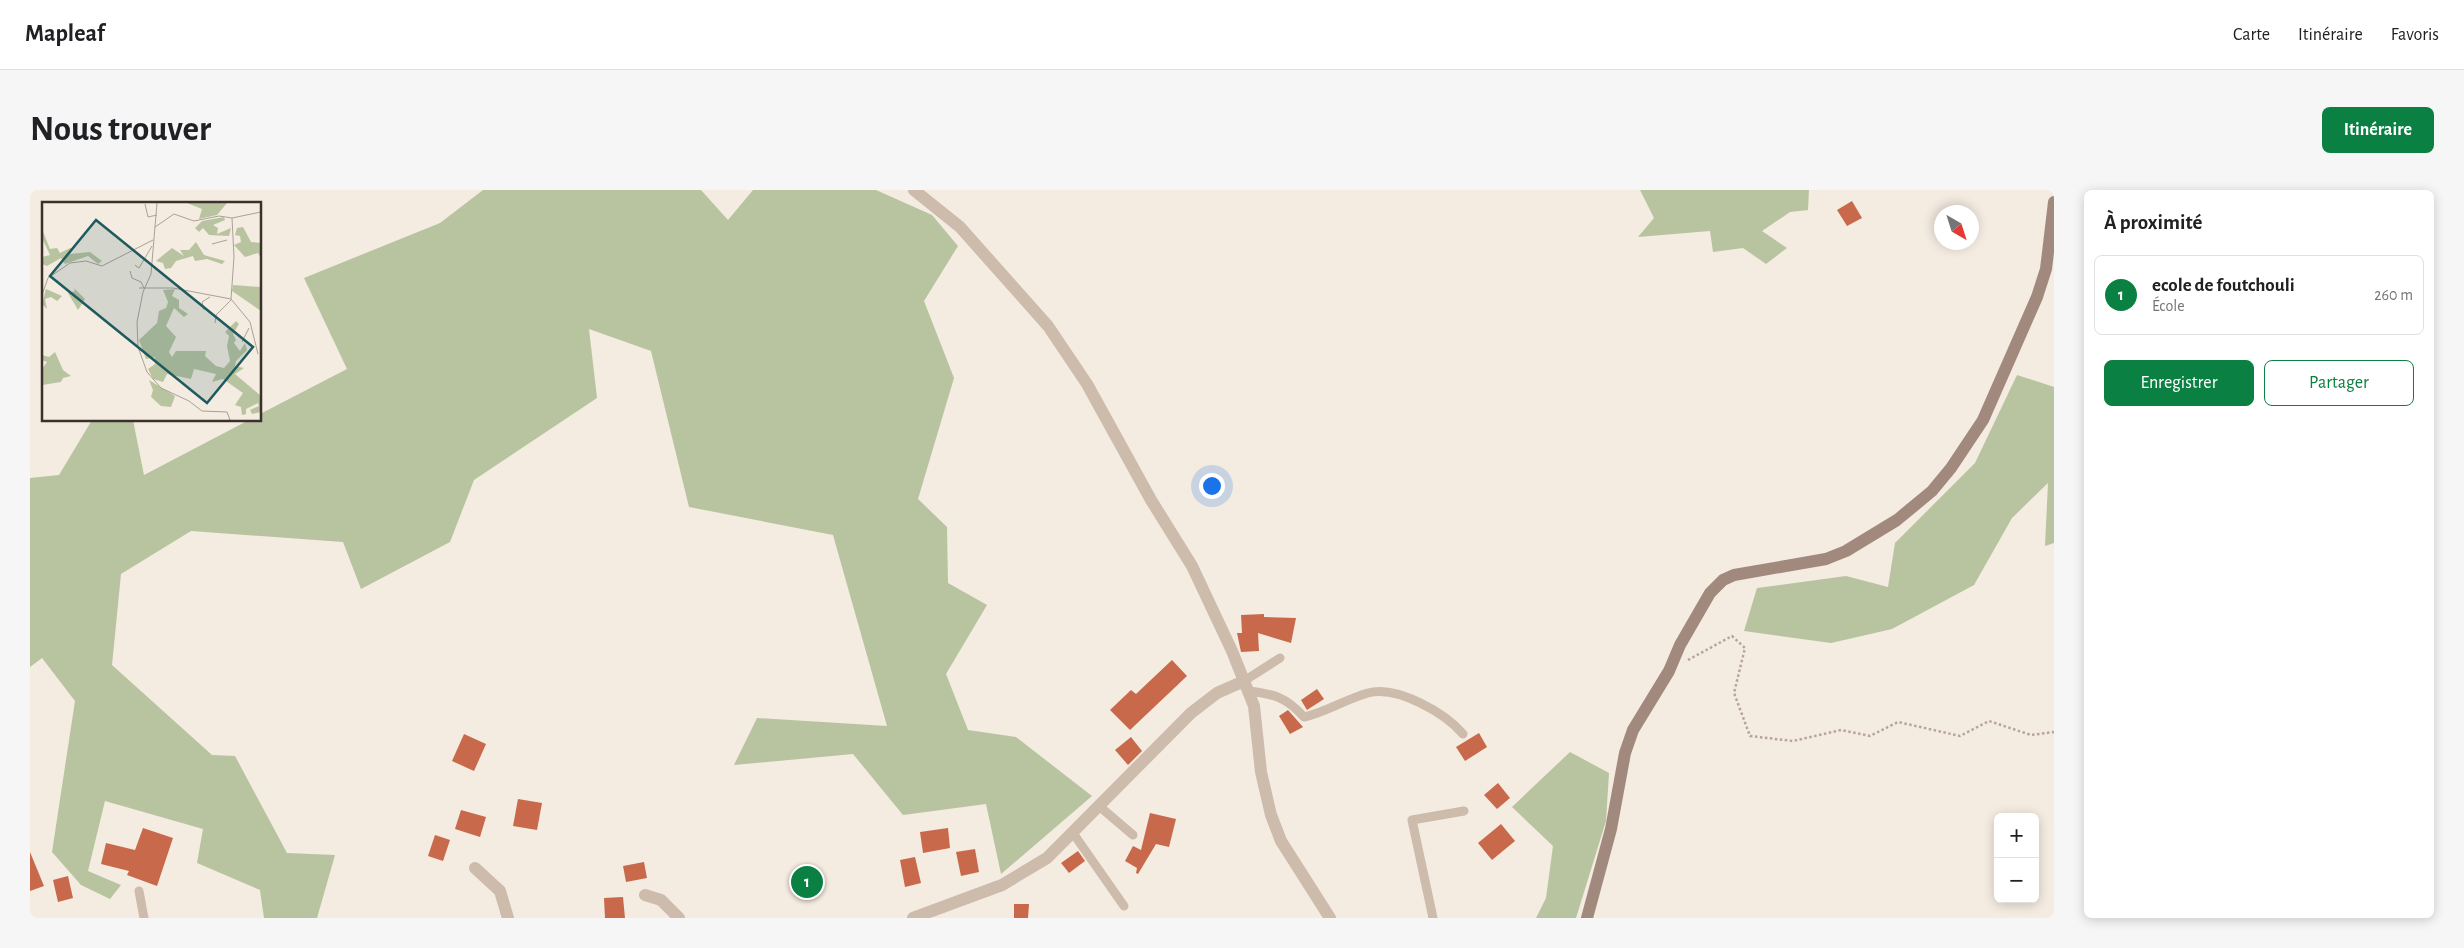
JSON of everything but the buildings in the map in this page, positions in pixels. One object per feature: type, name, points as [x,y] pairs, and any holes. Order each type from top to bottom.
[{"type":"street","points":[[914,190],[942,210],[965,232],[1048,326],[1087,384],[1151,500],[1192,566],[1254,706],[1261,772],[1271,815],[1281,841],[1330,918]]},
{"type":"street","points":[[1587,918],[1611,829],[1625,753],[1633,730],[1669,671],[1680,645],[1710,593],[1723,580],[1734,575],[1826,559],[1846,551],[1897,520],[1932,491],[1952,468],[1983,420],[2037,297],[2046,270],[2054,202]]},
{"type":"street","points":[[914,918],[982,894],[1018,877],[1047,858],[1136,767],[1203,703],[1217,693],[1246,686]]},
{"type":"street","points":[[475,868],[500,891],[508,918]]},
{"type":"street","points":[[645,895],[661,900],[679,918]]},
{"type":"lane","points":[[1246,686],[1280,658]]},
{"type":"lane","points":[[1246,686],[1272,694],[1292,704],[1304,717],[1370,692],[1400,693],[1452,721],[1463,734]]},
{"type":"lane","points":[[1099,806],[1133,835]]},
{"type":"lane","points":[[1433,918],[1412,820],[1464,812]]},
{"type":"lane","points":[[1073,833],[1124,906]]},
{"type":"lane","points":[[139,891],[144,918]]},
{"type":"path","points":[[1669,671],[1732,636],[1745,648],[1734,693],[1750,736],[1793,741],[1841,730],[1870,736],[1898,722],[1960,736],[1989,721],[2031,735],[2054,732]]},
{"type":"green space","points":[[483,190],[701,190],[728,220],[753,190],[876,190],[932,215],[958,246],[924,301],[954,378],[918,499],[947,527],[948,583],[987,605],[946,674],[968,730],[1016,737],[1092,796],[1001,874],[986,804],[903,815],[853,754],[734,765],[757,718],[887,726],[833,535],[689,507],[651,351],[589,329],[597,398],[474,480],[450,542],[361,589],[343,542],[191,531],[121,574],[112,665],[212,755],[235,756],[287,853],[335,855],[317,918],[264,918],[260,890],[197,863],[203,829],[105,801],[88,871],[121,885],[110,899],[81,885],[52,852],[75,701],[42,658],[30,667],[30,478],[59,475],[91,421],[133,421],[144,475],[247,421],[261,421],[261,413],[347,369],[304,278],[440,223]]},
{"type":"green space","points":[[1640,190],[1809,190],[1808,210],[1790,212],[1762,231],[1787,248],[1766,264],[1743,248],[1713,252],[1710,231],[1638,237],[1654,218]]},
{"type":"green space","points":[[2017,375],[2054,387],[2054,543],[2045,546],[2048,483],[2012,518],[1974,585],[1892,629],[1831,643],[1744,631],[1757,588],[1846,576],[1888,587],[1895,543],[1975,463]]},
{"type":"green space","points":[[1570,752],[1609,773],[1606,821],[1576,918],[1536,918],[1546,898],[1553,846],[1512,807]]},
{"type":"place","name":"ecole de foutchouli","points":[[807,882]]}]
